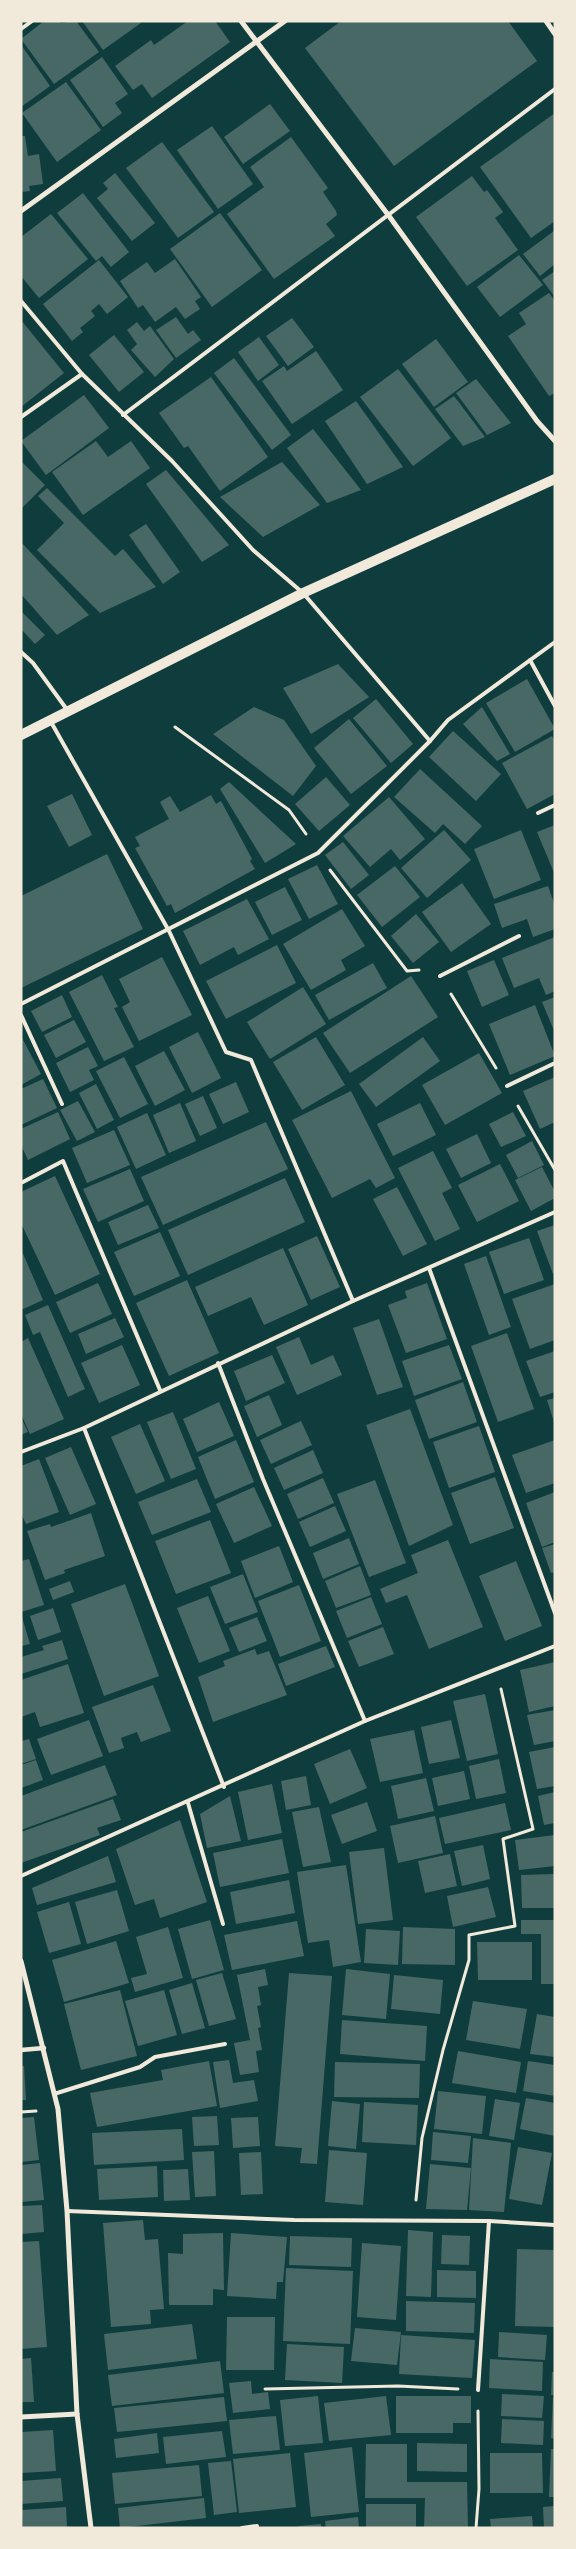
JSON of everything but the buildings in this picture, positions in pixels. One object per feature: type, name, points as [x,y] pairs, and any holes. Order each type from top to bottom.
[{"type":"main road","points":[[21,735],[303,593],[555,479]]},
{"type":"street","points":[[242,21],[389,216],[537,421],[555,441]]},
{"type":"street","points":[[21,211],[285,21]]},
{"type":"street","points":[[546,21],[555,34]]},
{"type":"street","points":[[21,1961],[58,2109],[67,2211],[77,2414],[91,2528]]},
{"type":"street","points":[[21,2050],[44,2048]]},
{"type":"street","points":[[21,2417],[77,2414]]},
{"type":"lane","points":[[21,29],[32,21]]},
{"type":"lane","points":[[123,415],[555,89]]},
{"type":"lane","points":[[21,302],[82,374],[172,461],[253,550],[303,593],[430,741]]},
{"type":"lane","points":[[21,417],[82,374]]},
{"type":"lane","points":[[21,1004],[168,931],[318,853],[430,741],[448,720],[555,642]]},
{"type":"lane","points":[[21,652],[33,662],[68,712]]},
{"type":"lane","points":[[530,660],[555,706]]},
{"type":"lane","points":[[50,720],[168,931],[226,1052],[251,1060],[353,1300]]},
{"type":"lane","points":[[538,813],[555,805]]},
{"type":"lane","points":[[440,976],[519,936]]},
{"type":"lane","points":[[21,1015],[62,1104]]},
{"type":"lane","points":[[507,1086],[555,1063]]},
{"type":"lane","points":[[21,1183],[64,1162],[160,1390]]},
{"type":"lane","points":[[21,1452],[84,1428],[160,1390],[353,1300],[555,1212]]},
{"type":"lane","points":[[429,1268],[555,1614]]},
{"type":"lane","points":[[218,1363],[263,1480],[365,1722]]},
{"type":"lane","points":[[84,1428],[224,1787]]},
{"type":"lane","points":[[21,1876],[224,1787],[365,1722],[555,1646]]},
{"type":"lane","points":[[188,1803],[223,1924]]},
{"type":"lane","points":[[54,2094],[140,2067],[155,2057],[226,2044]]},
{"type":"lane","points":[[67,2211],[294,2220],[489,2221],[555,2225]]},
{"type":"lane","points":[[478,2390],[489,2221]]},
{"type":"lane","points":[[242,2528],[257,2526]]},
{"type":"path","points":[[175,727],[289,810],[318,853],[407,971],[432,968],[440,976],[507,1086],[555,1170]]},
{"type":"path","points":[[414,2221],[422,2138],[443,2050],[469,1960],[469,1935],[515,1926],[503,1839],[533,1829],[497,1669]]},
{"type":"path","points":[[265,2389],[398,2386],[478,2390],[479,2489],[476,2528]]}]
